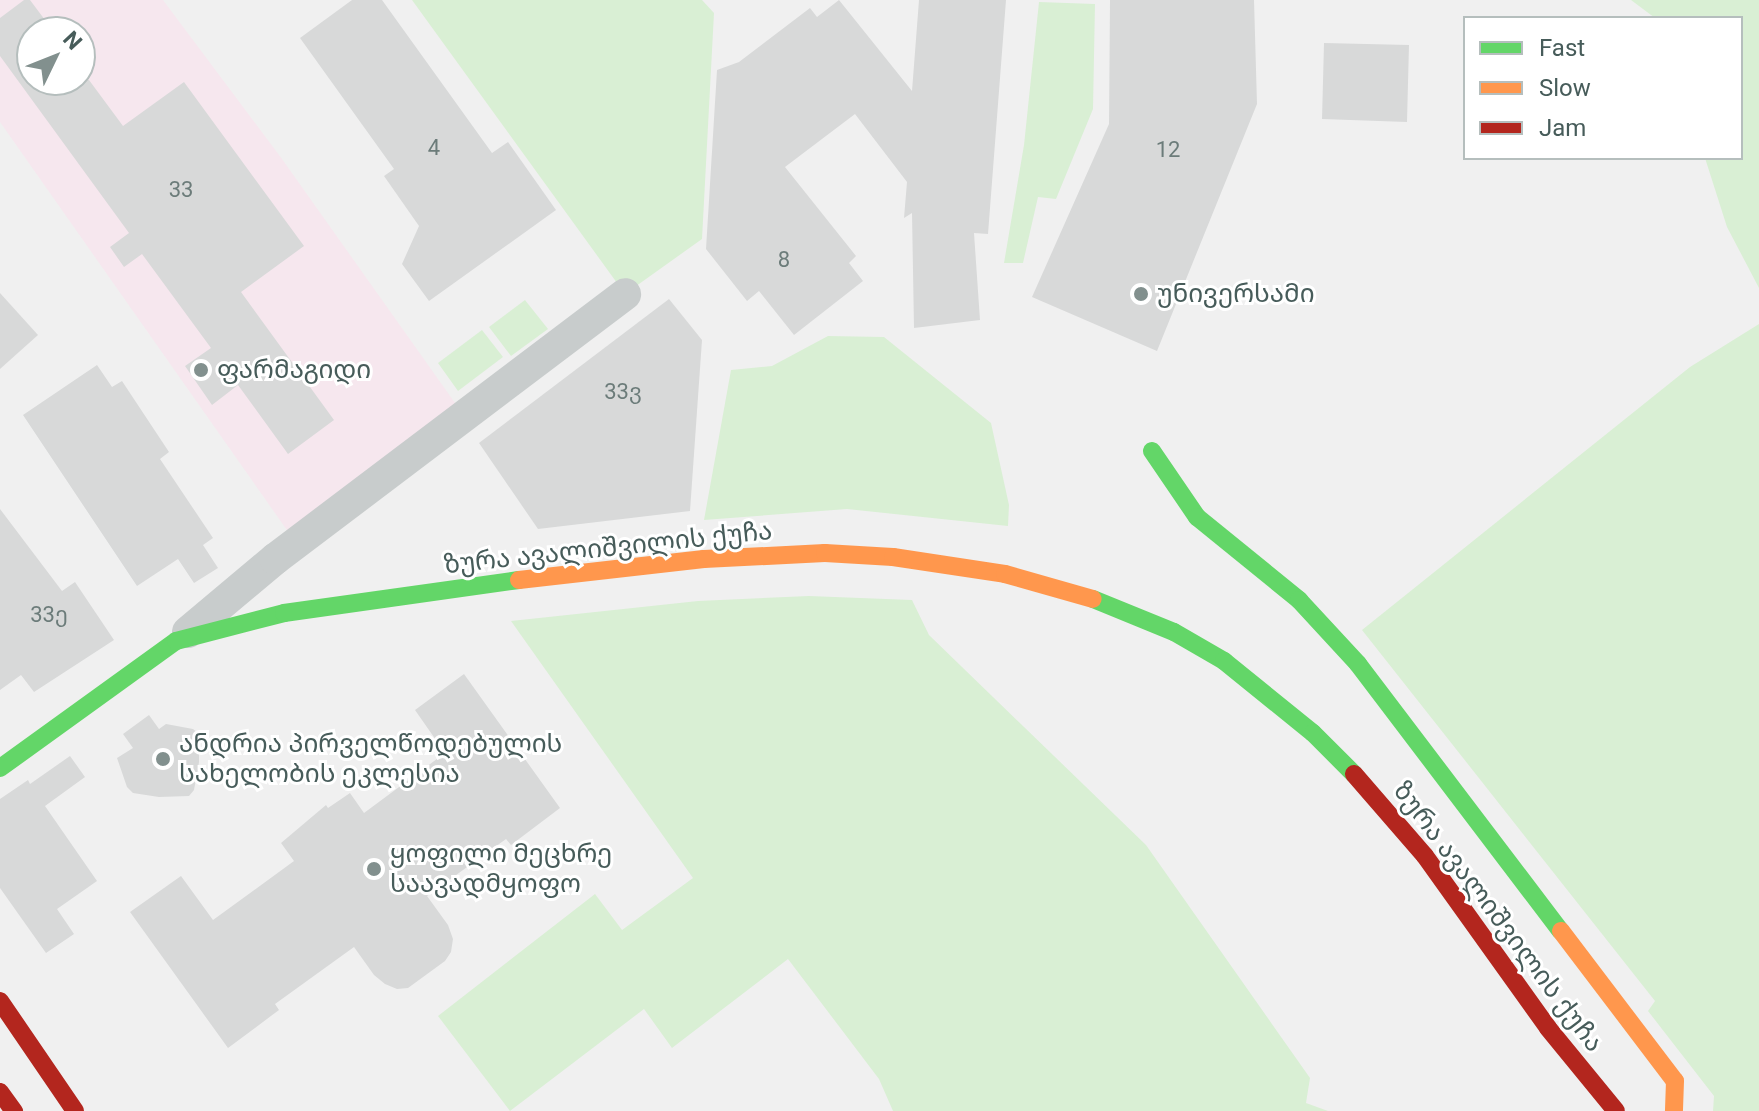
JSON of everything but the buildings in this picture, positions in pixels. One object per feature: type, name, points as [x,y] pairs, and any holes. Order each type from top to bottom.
[{"type":"main road","points":[[1152,451],[1197,517],[1299,600],[1358,664],[1675,1081],[1674,1111]]},
{"type":"main road","name":"ზურა ავალიშვილის ქუჩა","points":[[0,768],[176,641],[215,628],[284,613],[484,584],[704,559],[825,553],[893,557],[1005,574],[1086,596],[1174,632],[1224,661],[1313,733],[1368,789],[1425,856],[1548,1028],[1616,1111]]},
{"type":"main road","points":[[0,1001],[75,1111]]},
{"type":"main road","points":[[0,1092],[14,1111]]},
{"type":"street","points":[[176,641],[275,559],[625,294]]},
{"type":"shaded area","points":[[0,0],[163,0],[282,159],[465,417],[296,543],[0,122]]},
{"type":"green space","points":[[412,0],[702,0],[714,13],[702,239],[625,294]]},
{"type":"green space","points":[[1631,0],[1759,0],[1759,288],[1727,227],[1706,160],[1743,160],[1743,16],[1652,16]]},
{"type":"green space","points":[[1039,2],[1095,4],[1093,109],[1056,199],[1038,197],[1023,263],[1004,263],[1024,145]]},
{"type":"green space","points":[[525,300],[548,329],[511,356],[489,327]]},
{"type":"green space","points":[[1759,324],[1759,1111],[1713,1111],[1714,1096],[1648,1011],[1655,1001],[1362,630],[1690,367]]},
{"type":"green space","points":[[482,330],[503,357],[458,391],[438,363]]},
{"type":"green space","points":[[828,336],[884,337],[991,423],[1009,505],[1008,526],[847,509],[704,520],[731,370],[772,366]]},
{"type":"green space","points":[[809,596],[912,600],[929,635],[1146,845],[1310,1078],[1306,1103],[1328,1111],[893,1111],[879,1079],[788,959],[672,1048],[644,1009],[510,1111],[438,1016],[595,894],[622,930],[693,878],[511,621],[698,601]]},
{"type":"traffic: fast","points":[[1152,451],[1197,517],[1299,600],[1358,664],[1561,931]]},
{"type":"traffic: fast","points":[[0,768],[176,641],[284,613],[519,580]]},
{"type":"traffic: fast","points":[[1093,599],[1174,632],[1224,661],[1313,733],[1354,774]]},
{"type":"traffic: slow","points":[[519,580],[704,559],[825,553],[893,557],[1005,574],[1093,599]]},
{"type":"traffic: slow","points":[[1561,931],[1675,1081],[1674,1111]]},
{"type":"traffic: jam","points":[[1354,774],[1425,856],[1548,1028],[1616,1111]]},
{"type":"traffic: jam","points":[[0,1001],[75,1111]]},
{"type":"traffic: jam","points":[[0,1092],[14,1111]]},
{"type":"place","name":"უნივერსამი","points":[[1141,294]]},
{"type":"place","name":"ფარმაგიდი","points":[[201,370]]},
{"type":"place","name":"ანდრია პირველწოდებულის სახელობის ეკლესია","points":[[163,759]]},
{"type":"place","name":"ყოფილი მეცხრე საავადმყოფო","points":[[374,869]]}]
